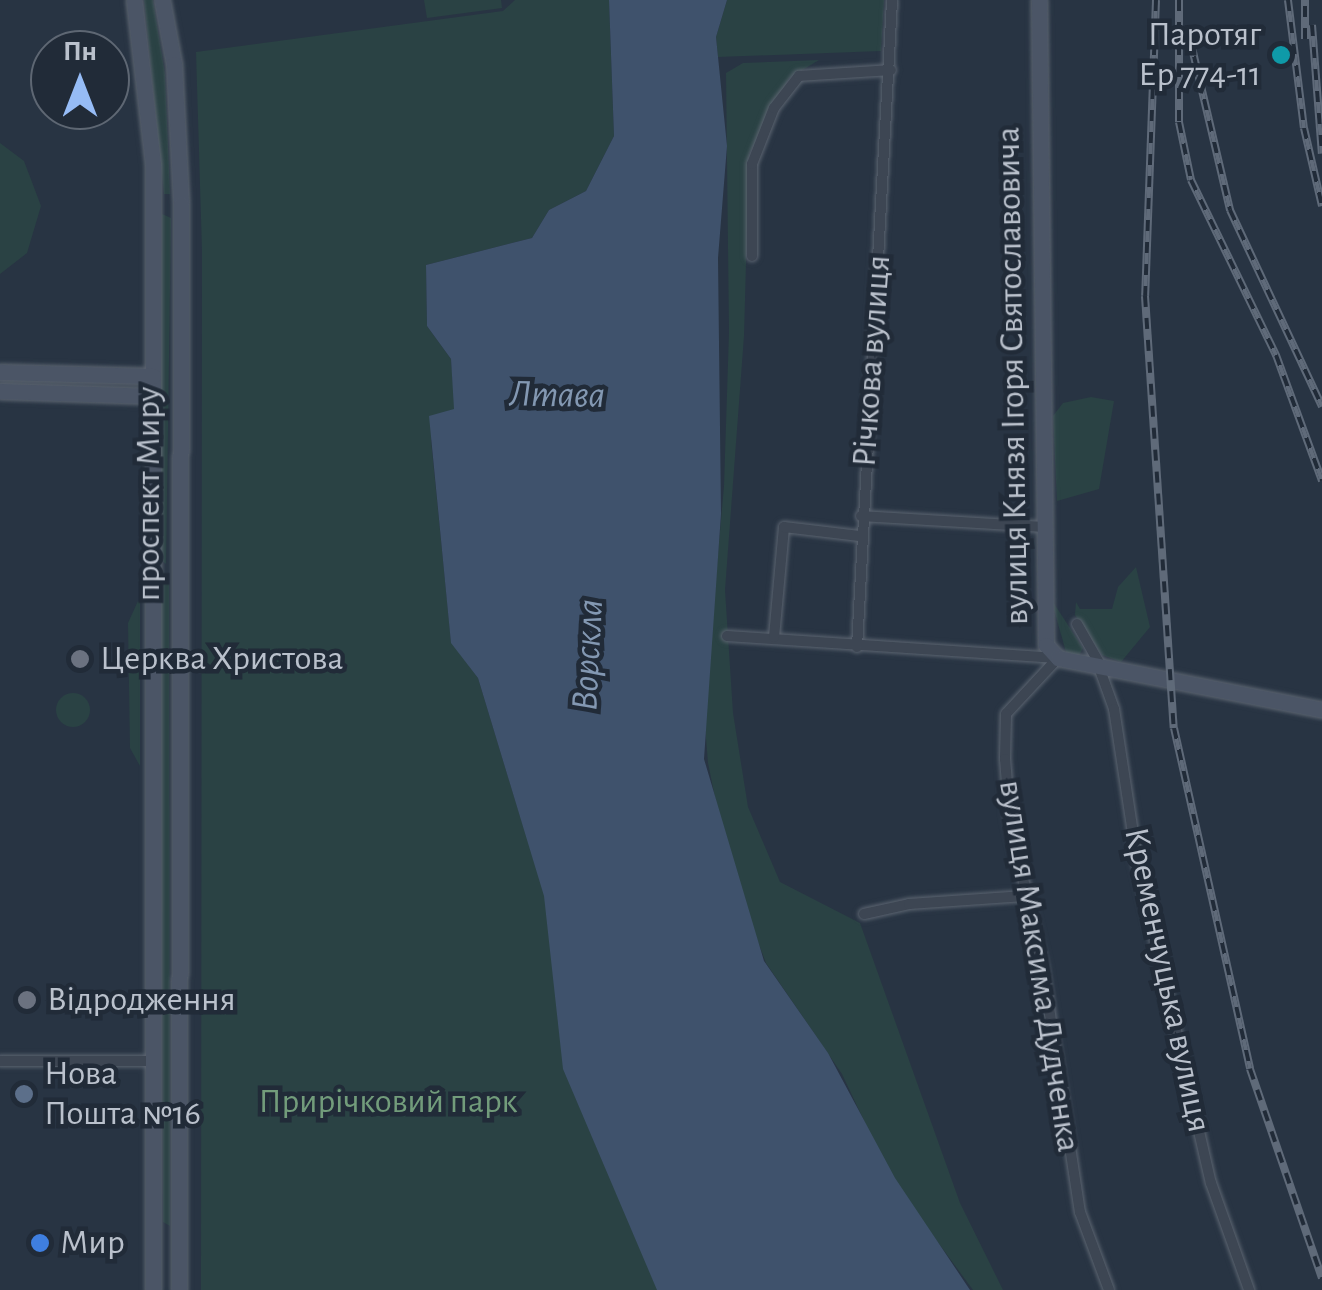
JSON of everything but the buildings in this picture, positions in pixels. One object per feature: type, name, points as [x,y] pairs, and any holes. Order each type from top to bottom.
[{"type":"main road","name":"проспект Миру","points":[[134,0],[152,136],[152,1290]]},
{"type":"main road","name":"проспект Миру","points":[[162,0],[174,64],[181,204],[178,1290]]},
{"type":"main road","name":"вулиця Князя Ігоря Святославовича","points":[[1039,0],[1046,645],[1058,658],[1322,710]]},
{"type":"main road","points":[[152,203],[181,204]]},
{"type":"main road","points":[[0,372],[152,376]]},
{"type":"main road","points":[[0,391],[152,396]]},
{"type":"main road","points":[[152,570],[178,570]]},
{"type":"main road","points":[[152,1234],[178,1234]]},
{"type":"street","name":"Річкова вулиця","points":[[857,647],[860,516],[892,0]]},
{"type":"street","points":[[752,256],[752,164],[774,108],[800,76],[890,70]]},
{"type":"street","points":[[860,516],[1044,526]]},
{"type":"street","points":[[774,637],[784,527],[859,536]]},
{"type":"street","name":"Кременчуцька вулиця","points":[[1077,624],[1100,667],[1114,710],[1138,865],[1210,1183],[1250,1290]]},
{"type":"street","points":[[727,636],[1058,658]]},
{"type":"street","name":"вулиця Максима Дудченка","points":[[1058,658],[1006,714],[1010,820],[1043,968],[1080,1212],[1109,1290]]},
{"type":"street","points":[[864,914],[909,904],[1024,896]]},
{"type":"street","points":[[0,1061],[152,1061]]},
{"type":"green space","points":[[144,0],[153,0],[165,74],[170,194],[164,194]]},
{"type":"green space","points":[[424,0],[501,0],[502,8],[427,18]]},
{"type":"green space","name":"Прирічковий парк","points":[[515,0],[609,0],[614,136],[586,191],[549,210],[532,238],[426,265],[427,326],[451,359],[455,409],[431,440],[451,641],[478,678],[520,816],[541,855],[658,1290],[201,1290],[202,251],[196,52],[503,11]]},
{"type":"green space","points":[[727,0],[884,0],[881,51],[718,57],[716,37]]},
{"type":"green space","points":[[819,60],[789,78],[749,154],[744,336],[725,590],[733,713],[748,807],[780,882],[860,923],[960,1203],[1003,1290],[973,1290],[892,1180],[842,1074],[766,963],[729,866],[708,763],[704,713],[724,486],[729,332],[726,73],[743,63]]},
{"type":"green space","points":[[0,143],[24,161],[41,206],[27,253],[0,274]]},
{"type":"green space","points":[[162,214],[171,218],[166,564],[160,559]]},
{"type":"green space","points":[[1091,397],[1114,401],[1099,489],[1057,501],[1053,416],[1063,403]]},
{"type":"green space","points":[[1136,567],[1150,627],[1121,662],[1102,655],[1075,615],[1076,602],[1080,609],[1112,609],[1118,587]]},
{"type":"green space","points":[[161,582],[169,583],[170,1226],[163,1222]]},
{"type":"green space","points":[[1051,599],[1083,648],[1078,658],[1066,652]]},
{"type":"green space","points":[[138,601],[140,766],[130,748],[128,623]]},
{"type":"green space","points":[[73,693],[85,698],[90,710],[85,722],[73,727],[61,722],[56,710],[61,698]]},
{"type":"water","points":[[609,0],[727,0],[716,37],[727,146],[718,258],[721,514],[704,759],[764,961],[828,1053],[895,1178],[970,1290],[657,1290],[563,1069],[544,896],[478,678],[451,643],[429,416],[454,409],[451,359],[427,326],[426,265],[532,238],[549,210],[586,191],[614,136]]},
{"type":"railway","points":[[1156,0],[1145,296],[1174,728],[1250,1069],[1322,1278]]},
{"type":"railway","points":[[1179,0],[1179,122],[1191,180],[1276,355],[1322,481]]},
{"type":"railway","points":[[1288,0],[1304,128],[1322,206]]},
{"type":"railway","points":[[1305,0],[1305,39]]},
{"type":"railway","points":[[1312,25],[1322,154]]},
{"type":"railway","points":[[1189,35],[1230,210],[1322,406]]},
{"type":"place","name":"Паротяг Ер 774-11","points":[[1281,55]]},
{"type":"place","name":"Церква Христова","points":[[80,659]]},
{"type":"place","name":"Відродження","points":[[27,1000]]},
{"type":"place","name":"Нова Пошта №16","points":[[24,1094]]},
{"type":"place","name":"Мир","points":[[40,1243]]},
{"type":"water label","name":"Лтава","points":[[557,396]]},
{"type":"water label","name":"Ворскла","points":[[589,655]]}]
